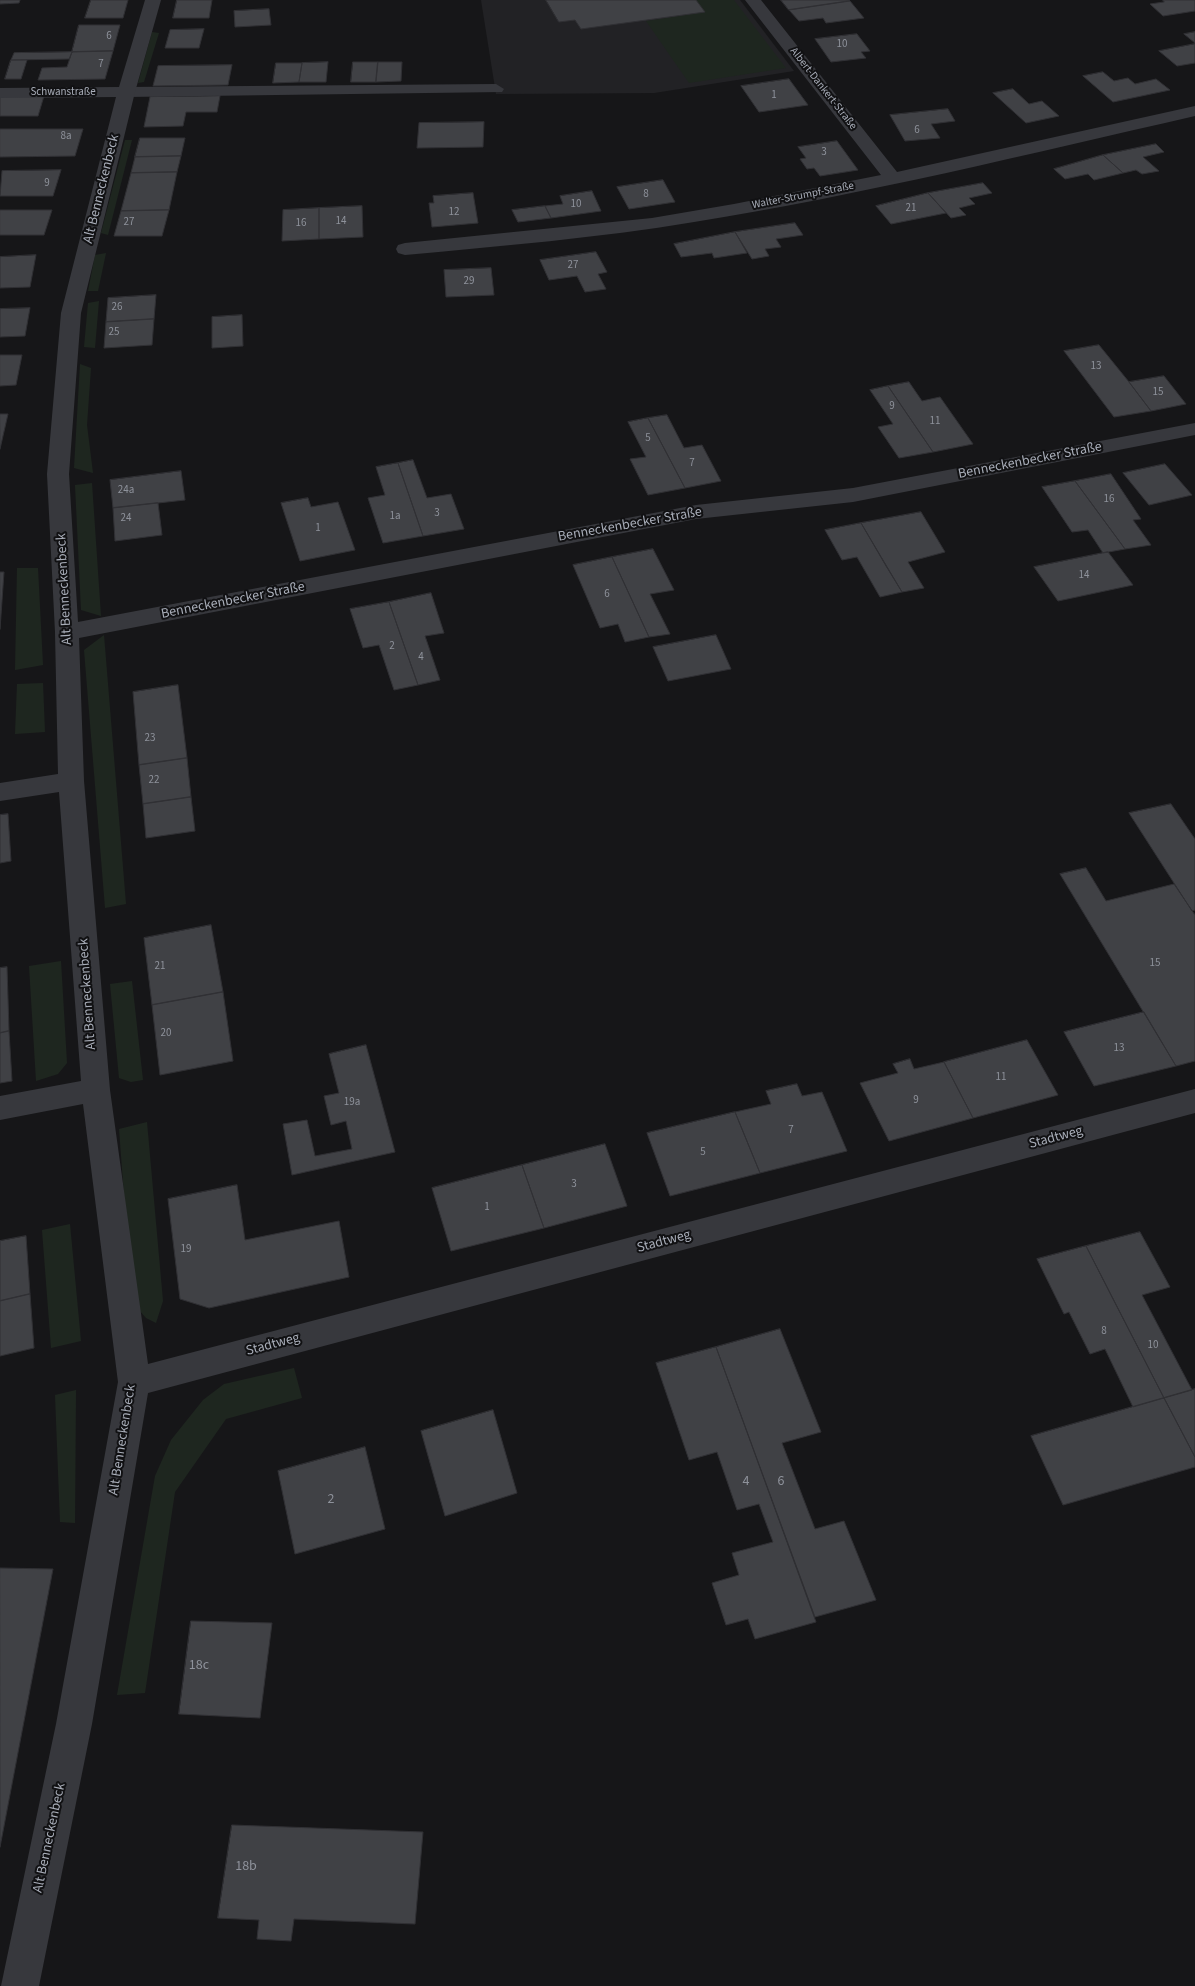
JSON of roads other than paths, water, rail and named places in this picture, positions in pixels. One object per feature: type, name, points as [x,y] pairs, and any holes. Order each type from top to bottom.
[{"type":"street","name":"Alt Benneckenbeck","points":[[20,1986],[74,1724],[134,1382],[96,1090],[72,781],[67,632],[58,474],[71,313],[126,92],[153,0]]},
{"type":"street","name":"Albert-Dankert-Straße","points":[[753,0],[892,178]]},
{"type":"street","name":"Schwanstraße","points":[[0,93],[126,92]]},
{"type":"street","name":"Walter-Strumpf-Straße","points":[[405,249],[588,232],[733,210],[892,178],[1195,111]]},
{"type":"street","name":"Benneckenbecker Straße","points":[[67,632],[696,512],[853,495],[1195,429]]},
{"type":"street","points":[[0,792],[72,781]]},
{"type":"street","points":[[0,1108],[96,1090]]},
{"type":"street","name":"Stadtweg","points":[[134,1382],[1195,1101]]},
{"type":"lane","points":[[126,92],[496,90]]}]
